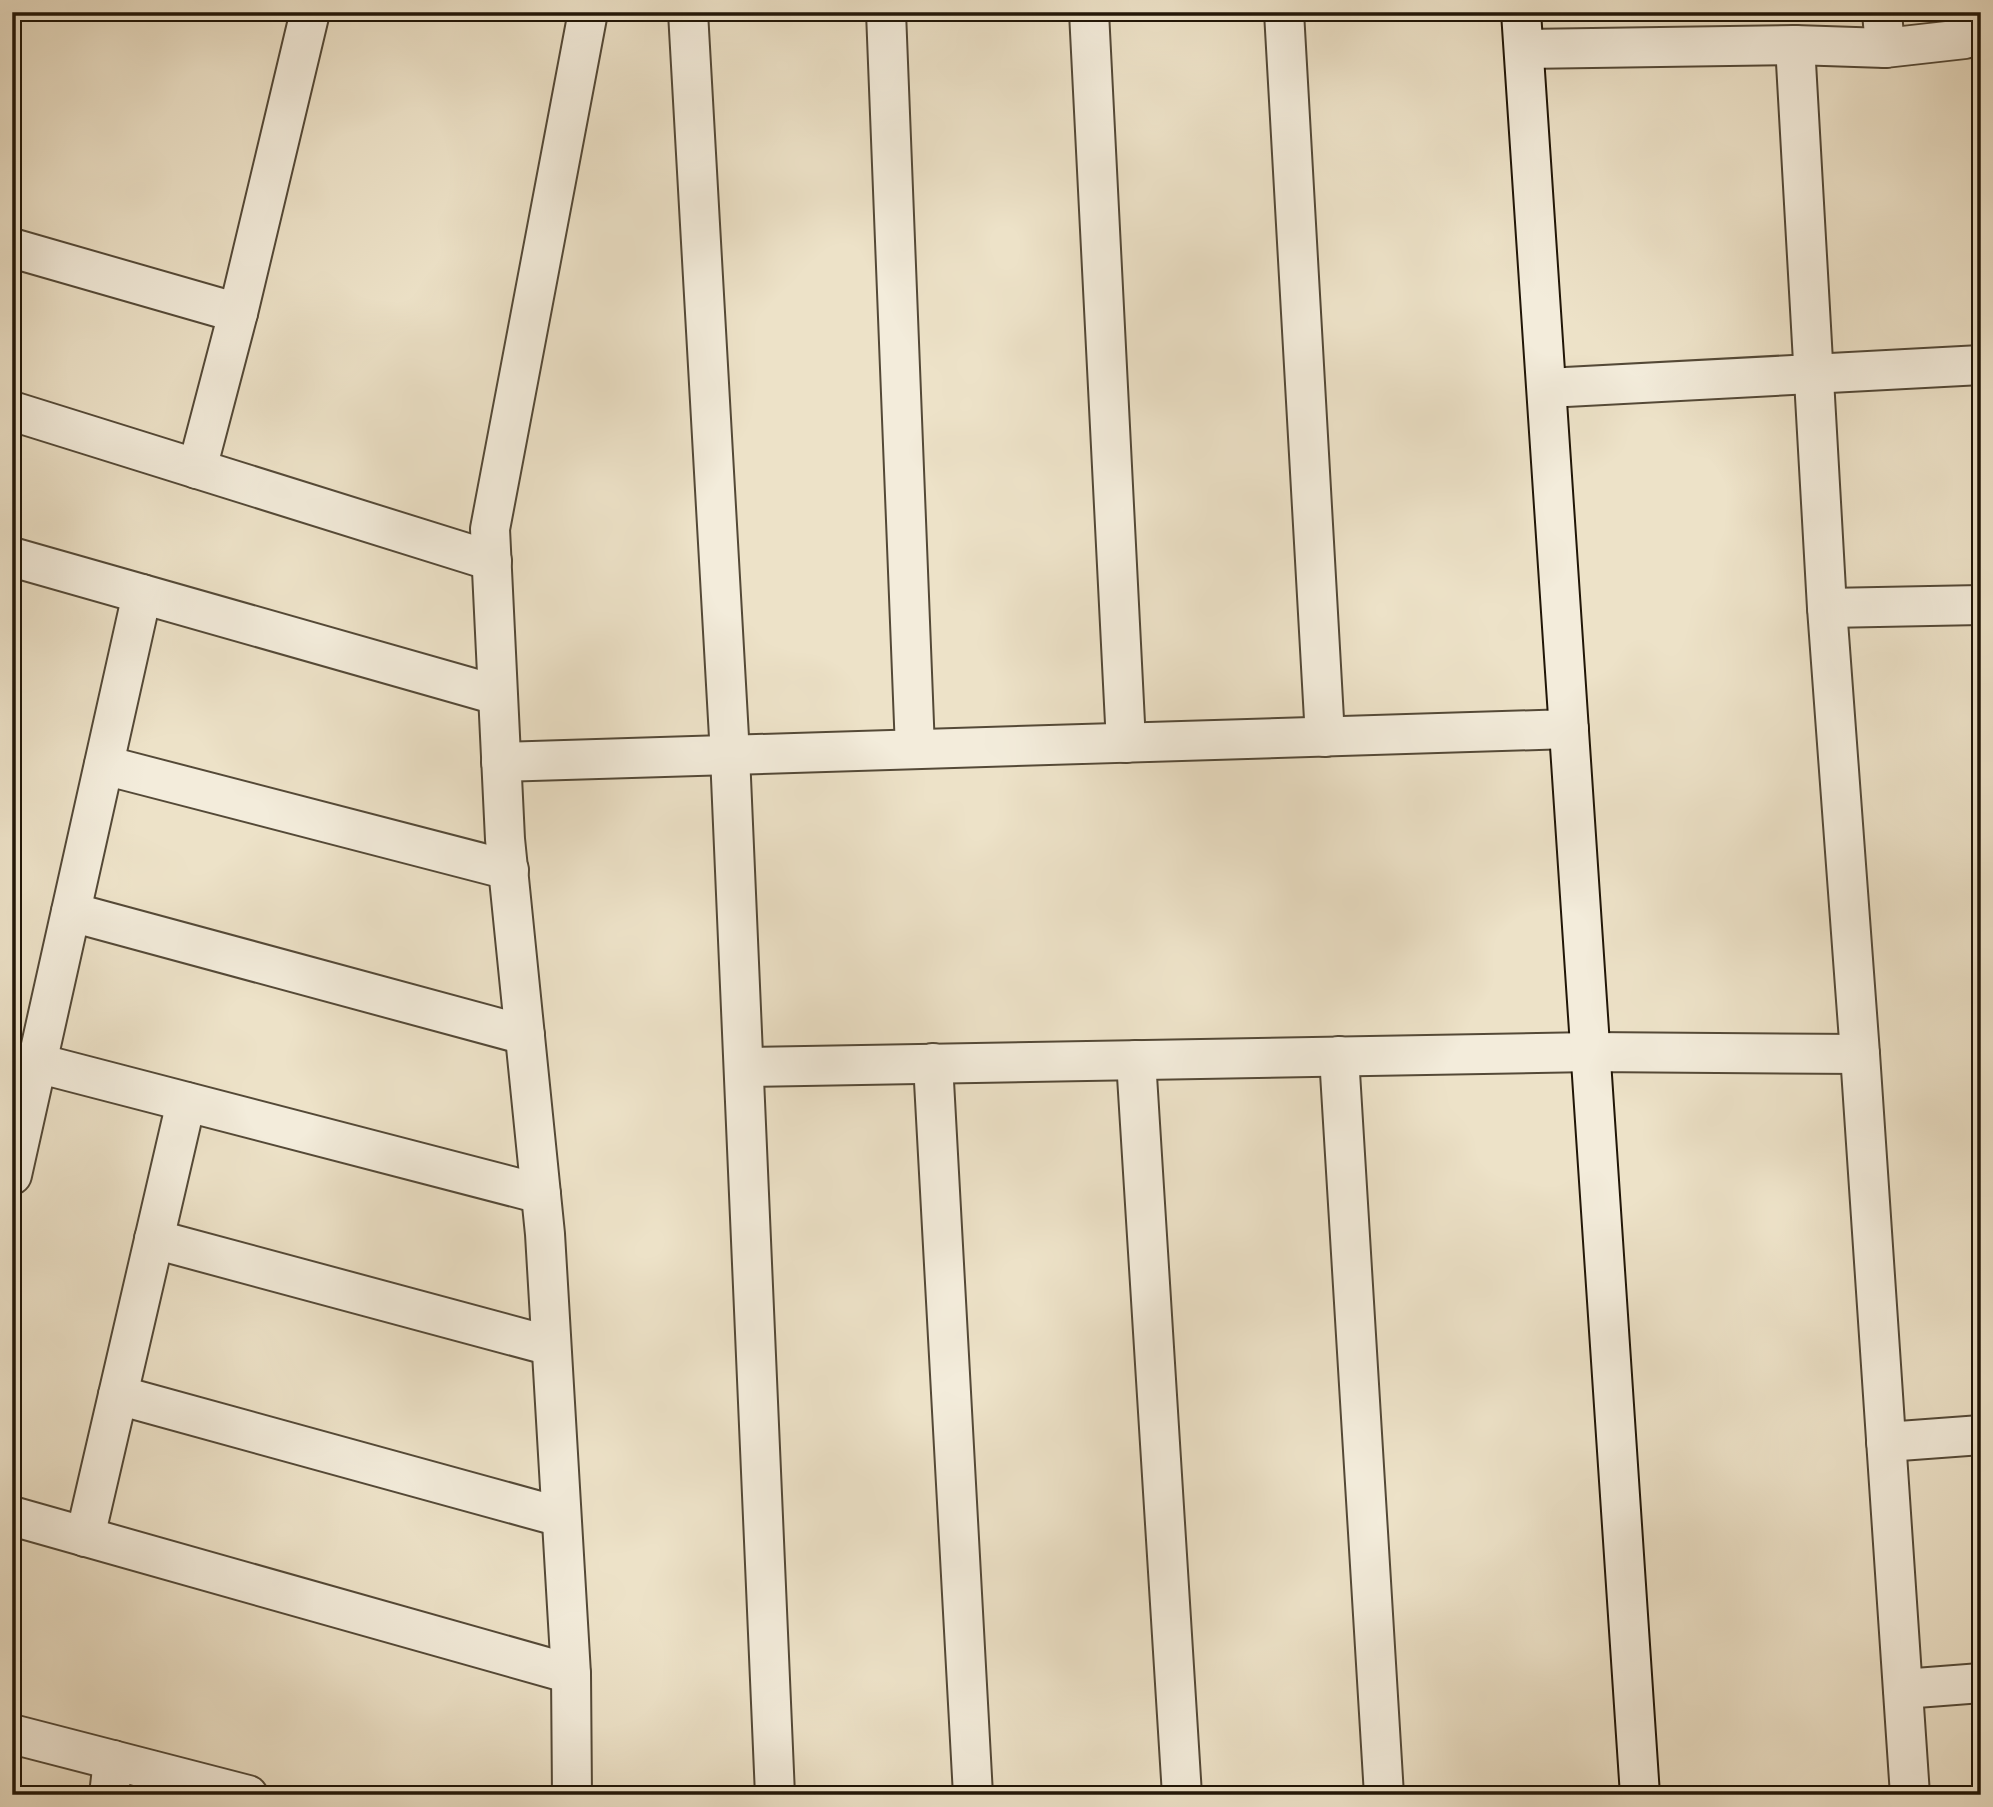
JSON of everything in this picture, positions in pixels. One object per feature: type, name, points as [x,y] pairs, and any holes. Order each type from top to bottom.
[{"type":"street","points":[[197,469],[238,313],[310,12]]},
{"type":"street","points":[[572,1795],[570,1674],[551,1346],[541,1194],[509,870],[497,695],[490,529],[588,12]]},
{"type":"street","points":[[688,12],[730,755],[775,1795]]},
{"type":"street","points":[[886,12],[915,749]]},
{"type":"street","points":[[1089,12],[1126,743]]},
{"type":"street","points":[[1284,12],[1325,737]]},
{"type":"street","points":[[1640,1795],[1523,31],[1795,46],[1884,30],[1965,39],[1981,29]]},
{"type":"street","points":[[1795,46],[1826,608],[1860,1054],[1910,1795]]},
{"type":"street","points":[[12,248],[238,313]]},
{"type":"street","points":[[1547,388],[1981,365]]},
{"type":"street","points":[[12,411],[492,561]]},
{"type":"street","points":[[12,557],[497,695]]},
{"type":"street","points":[[12,1175],[142,594]]},
{"type":"street","points":[[1826,608],[1981,604]]},
{"type":"street","points":[[501,762],[1569,729]]},
{"type":"street","points":[[104,765],[509,870]]},
{"type":"street","points":[[71,912],[525,1035]]},
{"type":"street","points":[[744,1067],[1591,1052],[1860,1054]]},
{"type":"street","points":[[1339,1056],[1384,1795]]},
{"type":"street","points":[[1136,1060],[1182,1795]]},
{"type":"street","points":[[37,1063],[541,1194]]},
{"type":"street","points":[[933,1063],[973,1795]]},
{"type":"street","points":[[85,1536],[186,1102]]},
{"type":"street","points":[[154,1239],[551,1346]]},
{"type":"street","points":[[118,1395],[561,1517]]},
{"type":"street","points":[[1886,1442],[1981,1435]]},
{"type":"street","points":[[12,1516],[570,1674]]},
{"type":"street","points":[[1903,1689],[1981,1683]]},
{"type":"street","points":[[12,1734],[111,1777],[248,1795]]}]
